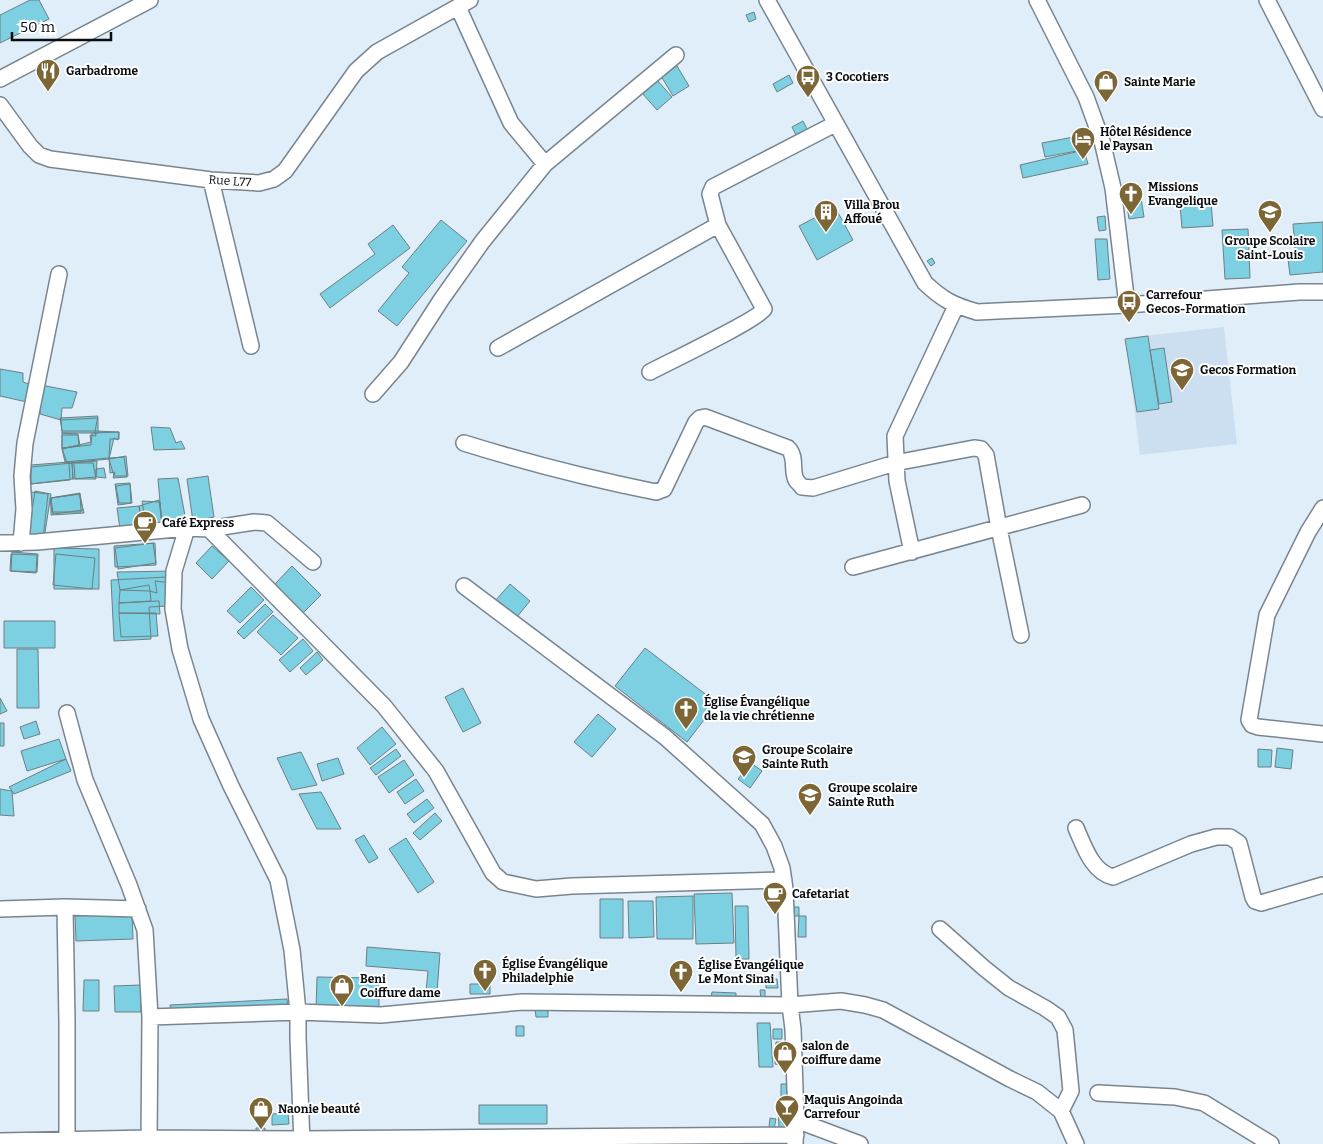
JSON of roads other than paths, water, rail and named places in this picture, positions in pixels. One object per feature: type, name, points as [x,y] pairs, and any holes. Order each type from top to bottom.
[{"type":"street","points":[[0,79],[150,0]]},
{"type":"street","points":[[767,0],[925,283],[940,297],[956,306],[977,312],[1127,305],[1299,292],[1323,292]]},
{"type":"street","points":[[1037,0],[1086,97],[1102,141],[1113,188],[1127,305]]},
{"type":"street","points":[[1267,0],[1323,109]]},
{"type":"street","points":[[464,4],[511,124],[546,164]]},
{"type":"street","name":"Rue L77","points":[[0,105],[30,146],[39,155],[50,159],[211,180],[259,183],[274,179],[285,171],[356,71],[366,61],[377,52],[464,4]]},
{"type":"street","points":[[373,394],[401,362],[441,300],[482,242],[546,164],[676,56]]},
{"type":"street","points":[[650,372],[743,324],[762,313],[764,309],[718,225],[710,194],[713,187],[835,124]]},
{"type":"street","points":[[211,180],[251,346]]},
{"type":"street","points":[[498,348],[718,225]]},
{"type":"street","points":[[22,542],[24,509],[22,476],[25,442],[59,274]]},
{"type":"street","points":[[912,552],[897,480],[895,463],[896,431],[956,306]]},
{"type":"street","points":[[464,443],[588,478],[656,492],[664,489],[696,422],[700,418],[705,417],[788,448],[793,457],[796,480],[802,487],[813,488],[895,463],[974,448],[981,449],[986,455],[1021,635]]},
{"type":"street","points":[[853,567],[1082,505]]},
{"type":"street","points":[[1323,508],[1308,532],[1267,615],[1249,720],[1252,725],[1258,727],[1323,734]]},
{"type":"street","points":[[0,543],[186,528],[209,529],[254,522],[267,523],[313,562]]},
{"type":"street","points":[[186,528],[174,571],[173,609],[180,649],[200,718],[231,786],[278,880],[292,950],[298,1012],[302,1142]]},
{"type":"street","points":[[209,529],[384,706],[436,771],[493,872],[503,882],[536,889],[572,886],[784,880]]},
{"type":"street","points":[[464,586],[665,737],[762,824],[774,846],[784,880],[790,1005],[793,1029],[796,1133]]},
{"type":"street","points":[[67,713],[85,780],[145,930],[150,1017],[149,1141]]},
{"type":"street","points":[[1076,828],[1090,860],[1105,875],[1113,877],[1191,844],[1216,836],[1230,837],[1239,842],[1255,901],[1261,903],[1323,885]]},
{"type":"street","points":[[0,909],[65,907],[138,909]]},
{"type":"street","points":[[65,907],[67,1139]]},
{"type":"street","points":[[940,929],[1009,988],[1058,1017],[1065,1030],[1071,1091],[1061,1111]]},
{"type":"street","points":[[150,1017],[298,1012],[381,1014],[522,1002],[790,1005],[840,1001],[883,1010],[1037,1092],[1061,1111],[1076,1144]]},
{"type":"street","points":[[1098,1093],[1175,1097],[1204,1102],[1271,1144]]},
{"type":"street","points":[[0,1141],[67,1139],[302,1142],[796,1133],[860,1144]]},
{"type":"place","name":"Garbadrome","points":[[48,92]]},
{"type":"place","name":"3 Cocotiers","points":[[808,98]]},
{"type":"place","name":"Sainte Marie","points":[[1106,103]]},
{"type":"place","name":"Hôtel Résidence le Paysan","points":[[1083,160]]},
{"type":"place","name":"Missions Evangelique","points":[[1131,215]]},
{"type":"place","name":"Villa Brou Affoué","points":[[826,233]]},
{"type":"place","name":"Groupe Scolaire Saint-Louis","points":[[1270,233]]},
{"type":"place","name":"Carrefour Gecos-Formation","points":[[1129,323]]},
{"type":"place","name":"Gecos Formation","points":[[1182,391]]},
{"type":"place","name":"Café Express","points":[[145,544]]},
{"type":"place","name":"Église Évangélique de la vie chrétienne","points":[[686,730]]},
{"type":"place","name":"Groupe Scolaire Sainte Ruth","points":[[744,778]]},
{"type":"place","name":"Groupe scolaire Sainte Ruth","points":[[810,816]]},
{"type":"place","name":"Cafetariat","points":[[775,915]]},
{"type":"place","name":"Église Évangélique Philadelphie","points":[[485,992]]},
{"type":"place","name":"Église Évangélique Le Mont Sinai","points":[[681,993]]},
{"type":"place","name":"Beni Coiffure dame","points":[[342,1007]]},
{"type":"place","name":"salon de coiffure dame","points":[[785,1074]]},
{"type":"place","name":"Maquis Angoinda Carrefour","points":[[787,1128]]},
{"type":"place","name":"Naonie beauté","points":[[261,1130]]}]
